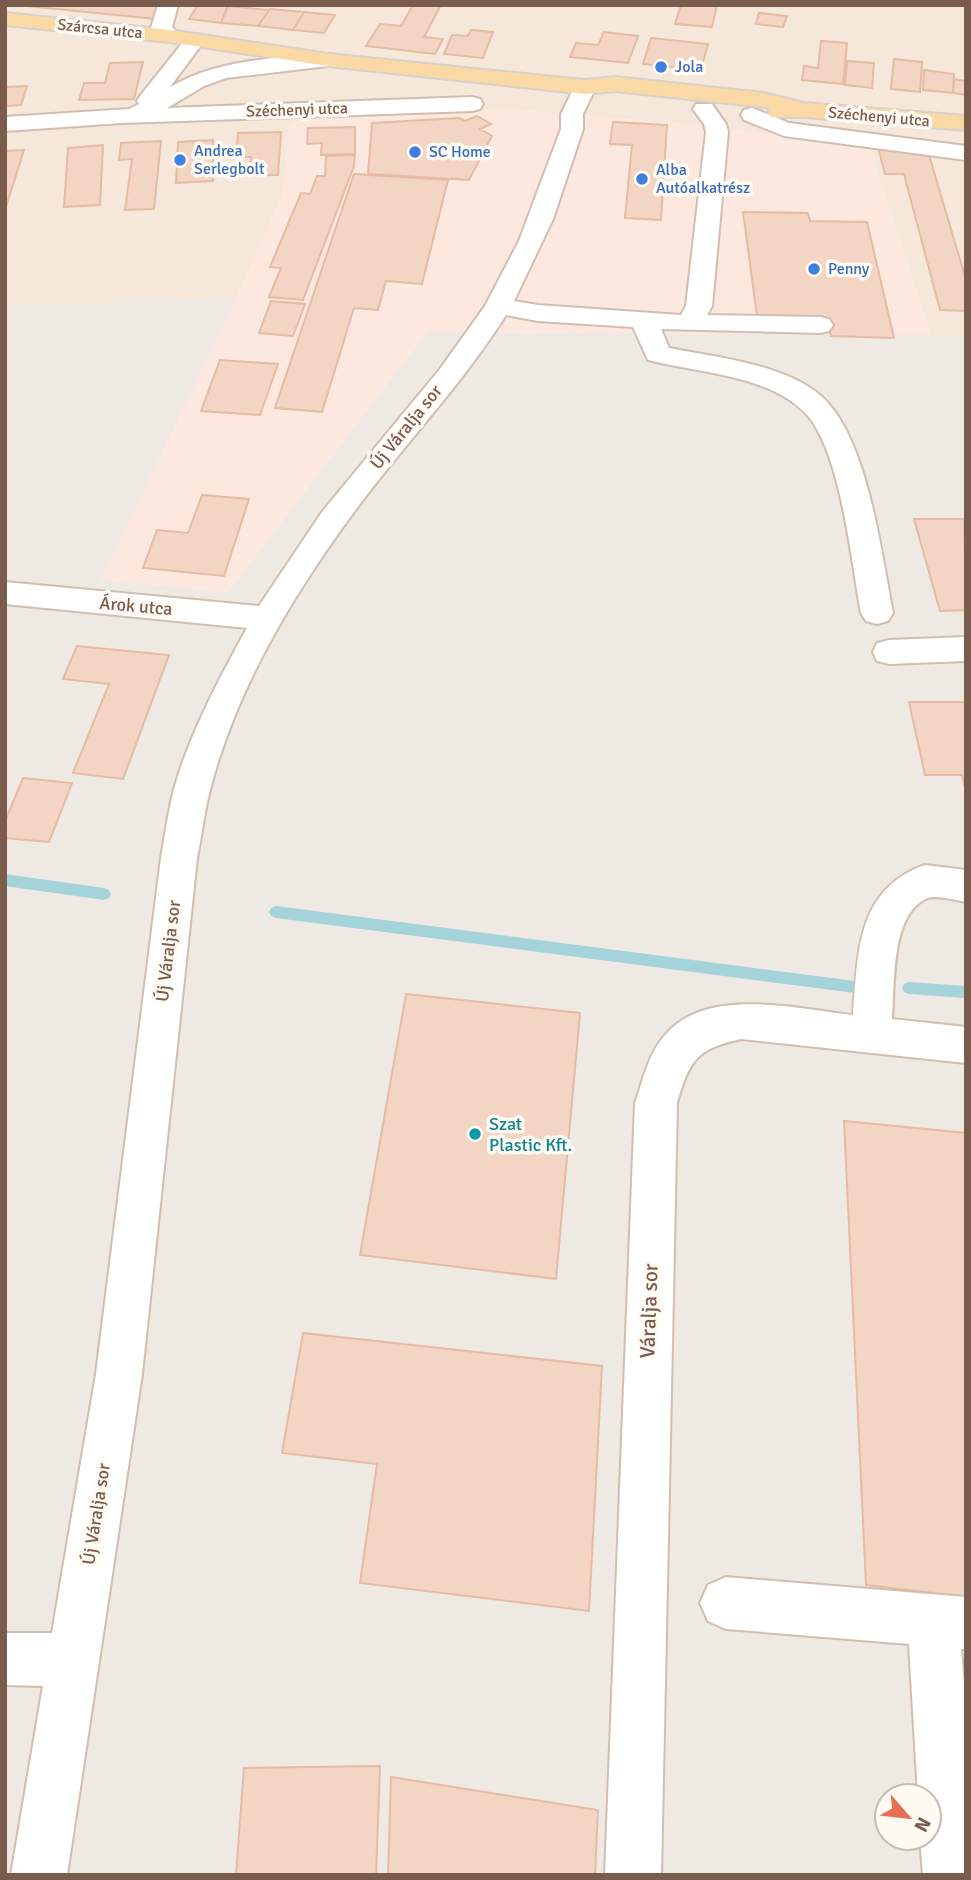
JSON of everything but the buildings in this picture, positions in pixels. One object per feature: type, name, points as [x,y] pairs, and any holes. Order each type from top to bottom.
[{"type":"main road","name":"Szárcsa utca","points":[[5,19],[195,40]]},
{"type":"main road","name":"Széchenyi utca","points":[[195,40],[328,60],[585,87],[615,84],[764,100],[804,110],[962,124]]},
{"type":"main road","name":"Széchenyi utca","points":[[585,87],[616,98],[726,117],[804,110]]},
{"type":"street","points":[[168,5],[161,28],[169,37]]},
{"type":"street","name":"Széchenyi utca","points":[[122,116],[144,106],[195,40]]},
{"type":"street","name":"Széchenyi utca","points":[[122,116],[154,107],[191,83],[219,74],[328,60]]},
{"type":"street","name":"Új Váralja sor","points":[[39,1875],[119,1374],[179,858],[194,783],[221,709],[267,618],[358,486],[457,365],[498,306],[538,229],[572,129],[582,115],[585,87]]},
{"type":"street","name":"Széchenyi utca","points":[[5,124],[122,116],[472,104]]},
{"type":"street","points":[[690,323],[699,306],[726,117],[785,129],[966,153]]},
{"type":"street","points":[[498,306],[538,313],[644,321],[820,326]]},
{"type":"street","points":[[644,321],[658,354],[742,371],[769,381],[811,402],[828,420],[842,450],[877,613]]},
{"type":"street","name":"Árok utca","points":[[5,593],[267,618]]},
{"type":"street","points":[[889,652],[966,649]]},
{"type":"street","points":[[871,1034],[879,937],[892,909],[902,895],[925,881],[966,886]]},
{"type":"street","name":"Váralja sor","points":[[633,1875],[656,1103],[666,1071],[680,1047],[703,1029],[741,1021],[966,1045]]},
{"type":"street","points":[[726,1603],[949,1622],[951,1875]]},
{"type":"street","points":[[5,1659],[72,1660]]},
{"type":"shaded area","points":[[5,5],[966,5],[966,335],[931,335],[869,146],[680,124],[507,109],[290,122],[283,194],[236,299],[5,305]]},
{"type":"shaded area","points":[[507,109],[680,124],[869,146],[931,335],[427,332],[228,592],[100,580],[236,299],[283,194],[290,122]]},
{"type":"shaded area","points":[[236,299],[101,580],[228,592],[427,332],[966,335],[966,1875],[5,1875],[5,305]]},
{"type":"waterway","points":[[5,880],[104,894]]},
{"type":"waterway","points":[[276,912],[855,987]]},
{"type":"waterway","points":[[909,988],[966,992]]},
{"type":"place","name":"Jola","points":[[661,67]]},
{"type":"place","name":"SC Home","points":[[415,152]]},
{"type":"place","name":"Andrea Serlegbolt","points":[[180,160]]},
{"type":"place","name":"Alba Autóalkatrész","points":[[642,179]]},
{"type":"place","name":"Penny","points":[[814,269]]},
{"type":"place","name":"Szat Plastic Kft.","points":[[475,1134]]}]
